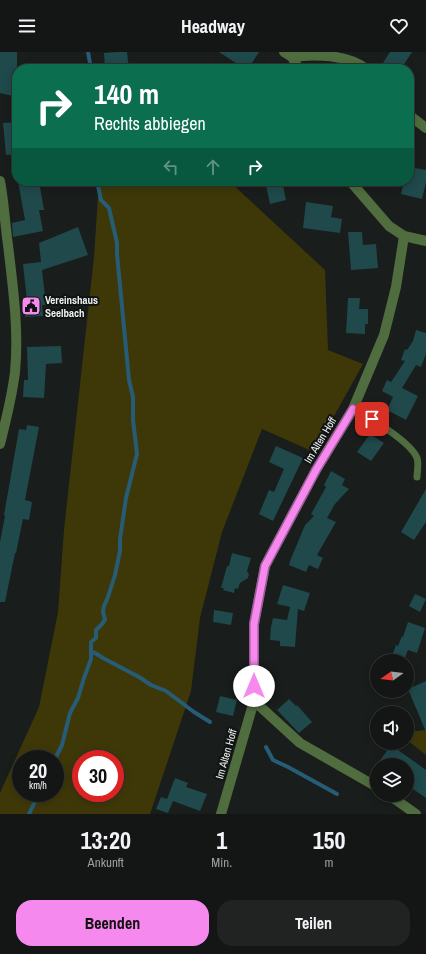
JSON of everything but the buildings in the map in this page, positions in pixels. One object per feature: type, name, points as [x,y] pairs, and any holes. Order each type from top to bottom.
[{"type":"street","points":[[288,55],[295,64]]},
{"type":"street","points":[[288,55],[342,58],[357,64]]},
{"type":"street","points":[[414,119],[426,128]]},
{"type":"street","points":[[0,182],[11,270],[16,346],[15,371],[10,403],[0,444]]},
{"type":"street","points":[[354,186],[389,226],[404,236],[426,241]]},
{"type":"street","name":"Im Alten Hoff","points":[[221,814],[254,701],[254,624],[265,566],[316,470],[353,409],[384,335],[396,287],[404,236]]},
{"type":"street","points":[[254,701],[300,743],[370,783]]},
{"type":"street","points":[[399,802],[416,814]]},
{"type":"lane","points":[[353,409],[372,419],[408,445],[418,459],[417,477]]},
{"type":"shaded area","points":[[99,186],[234,186],[325,270],[328,350],[363,364],[314,452],[262,429],[222,532],[200,618],[191,691],[150,814],[0,814],[0,793],[12,767],[12,802],[64,802],[64,750],[20,750],[39,707],[58,612],[64,530],[94,257]]},
{"type":"shaded area","points":[[426,730],[426,755],[414,746],[414,731]]},
{"type":"waterway","points":[[88,52],[90,64]]},
{"type":"waterway","points":[[60,750],[70,713],[78,698],[91,659],[91,642],[96,638],[96,630],[105,619],[103,612],[104,606],[115,575],[120,551],[120,539],[126,498],[137,454],[133,420],[133,397],[129,380],[117,243],[109,208],[101,200],[98,186]]},
{"type":"waterway","points":[[91,652],[139,677],[151,685],[166,691],[210,722]]},
{"type":"waterway","points":[[266,747],[273,760],[337,794]]},
{"type":"waterway","points":[[29,814],[35,802]]},
{"type":"place","name":"Vereinshaus Seelbach","points":[[31,306]]},
{"type":"route","points":[[254,686],[254,624],[265,566],[316,470],[353,409],[372,419]]}]
